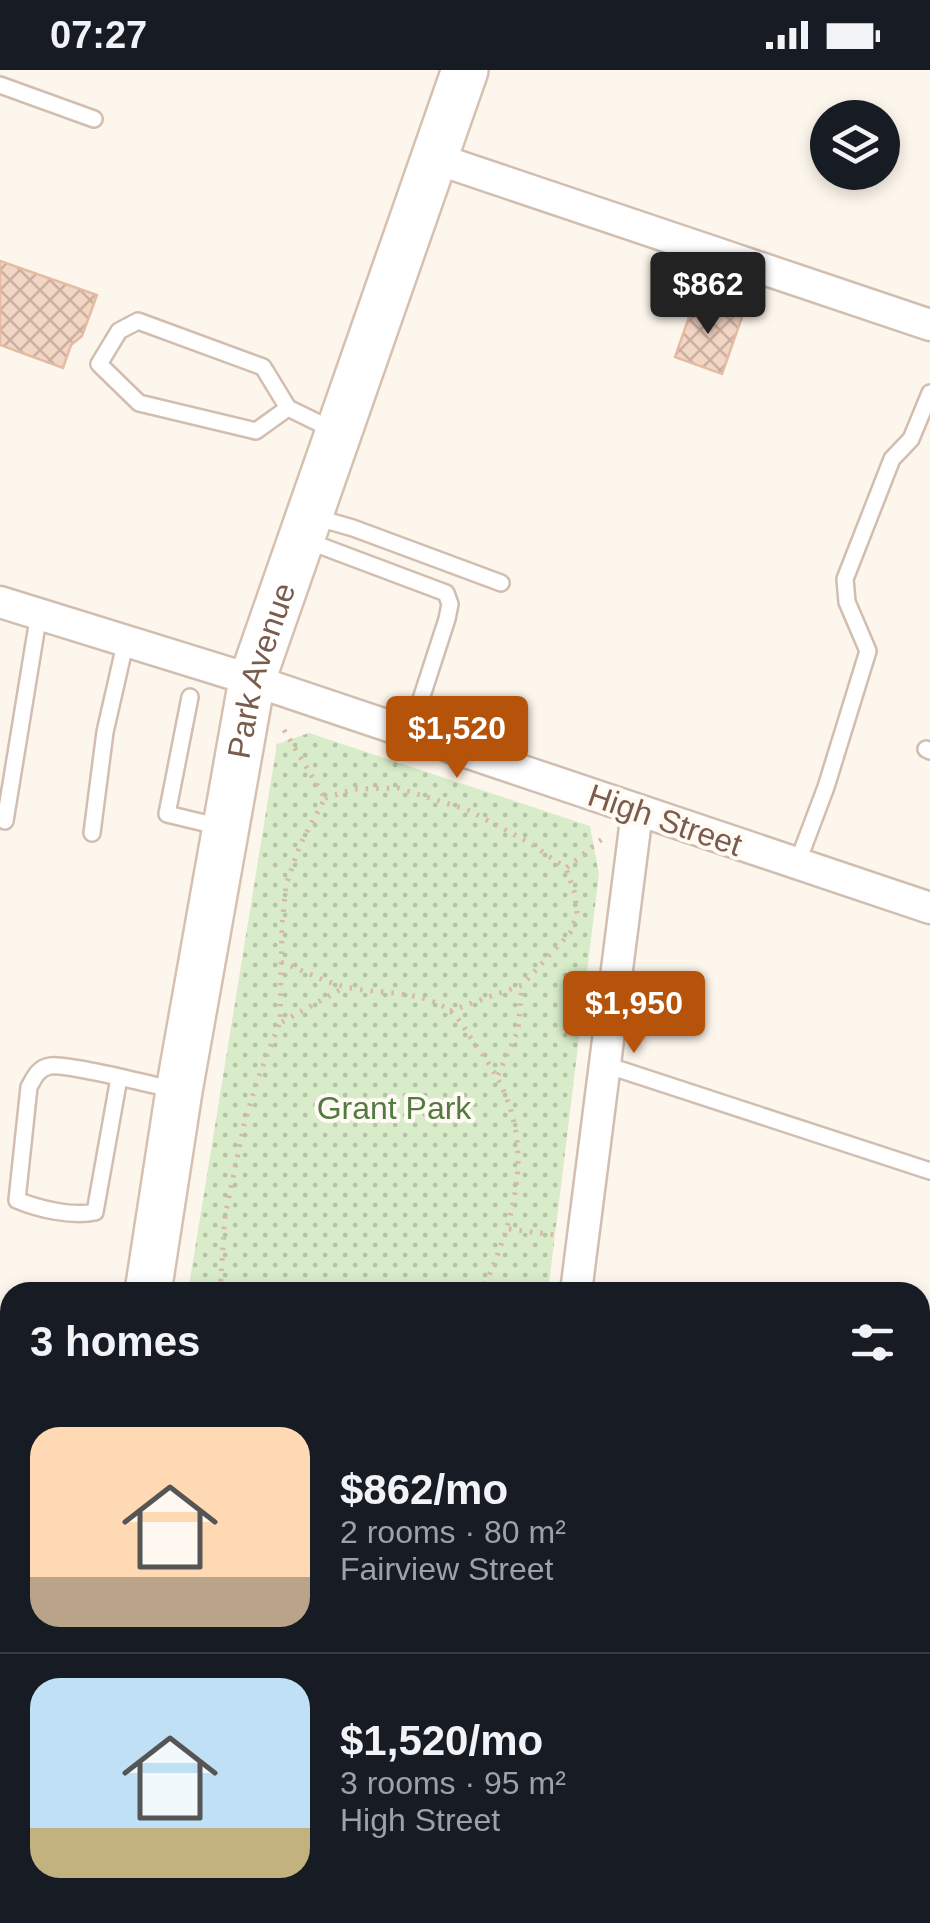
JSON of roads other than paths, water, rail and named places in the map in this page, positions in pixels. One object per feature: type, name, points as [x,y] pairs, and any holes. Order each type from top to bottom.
[{"type":"street","name":"Park Avenue","points":[[149,1282],[178,1091],[252,680],[464,70]]},
{"type":"street","points":[[434,158],[930,325]]},
{"type":"street","name":"High Street","points":[[0,602],[252,680],[930,908]]},
{"type":"street","points":[[577,1282],[637,812]]},
{"type":"lane","points":[[0,84],[94,119]]},
{"type":"lane","points":[[288,408],[256,431],[139,402],[100,364],[119,331],[138,321],[263,367],[288,408],[338,433]]},
{"type":"lane","points":[[797,864],[826,787],[868,650],[847,602],[844,579],[892,459],[911,439],[930,393]]},
{"type":"lane","points":[[306,528],[353,528],[500,583]]},
{"type":"lane","points":[[306,528],[446,593],[450,604],[447,618],[410,732]]},
{"type":"lane","points":[[5,821],[39,614]]},
{"type":"lane","points":[[92,833],[105,732],[126,640]]},
{"type":"lane","points":[[190,697],[167,814],[225,828]]},
{"type":"lane","points":[[603,1064],[930,1172]]},
{"type":"lane","points":[[119,1078],[95,1212],[52,1209],[17,1200],[29,1087],[36,1074],[51,1066],[119,1078],[178,1091]]},
{"type":"park label","name":"Grant Park","points":[[394,1108]]}]
